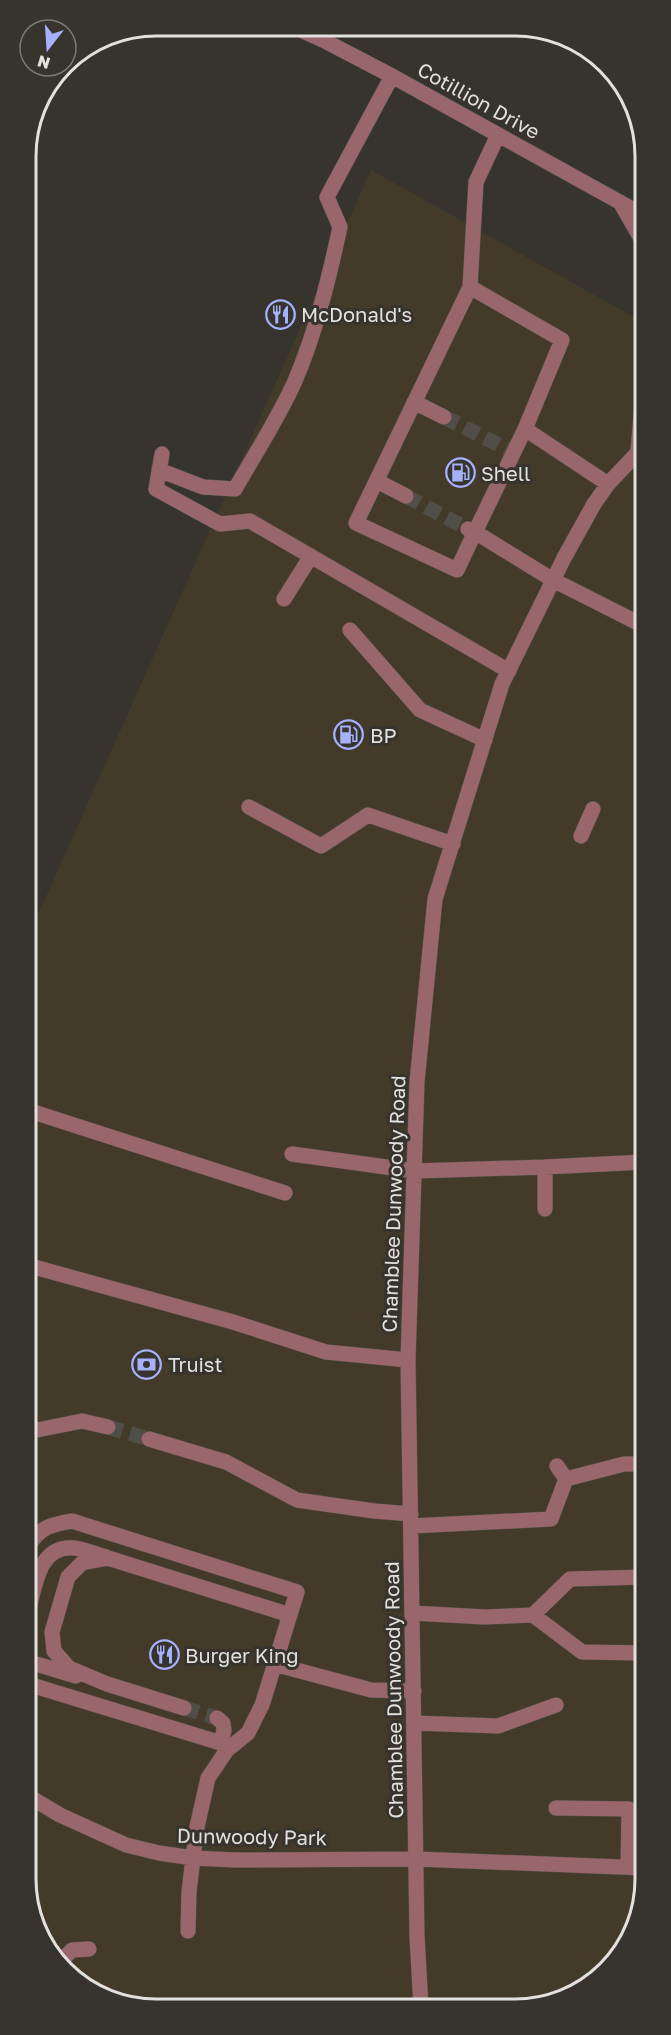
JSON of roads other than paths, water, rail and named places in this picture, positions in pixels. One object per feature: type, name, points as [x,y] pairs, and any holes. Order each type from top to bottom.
[{"type":"street","name":"Cotillion Drive","points":[[314,36],[392,76],[635,210]]},
{"type":"street","points":[[159,470],[203,487],[235,489],[280,412],[311,339],[340,226],[327,197],[392,76]]},
{"type":"street","points":[[470,287],[562,340],[525,429],[510,451],[472,531],[458,570],[356,523],[470,287],[476,182],[498,135]]},
{"type":"street","points":[[620,202],[635,228]]},
{"type":"street","points":[[414,402],[444,417]]},
{"type":"street","points":[[525,429],[608,484]]},
{"type":"street","points":[[162,454],[156,489],[220,524],[250,521],[509,671]]},
{"type":"street","name":"Chamblee Dunwoody Road","points":[[421,1999],[417,1936],[408,1360],[417,1082],[435,899],[502,684],[553,580],[594,504],[608,484],[635,455]]},
{"type":"street","points":[[377,481],[406,496]]},
{"type":"street","points":[[472,531],[553,580],[635,621]]},
{"type":"street","points":[[284,599],[311,556]]},
{"type":"street","points":[[350,630],[420,710],[485,740]]},
{"type":"street","points":[[249,807],[321,846],[368,815],[453,843]]},
{"type":"street","points":[[581,836],[593,809]]},
{"type":"street","points":[[36,1113],[285,1193]]},
{"type":"street","points":[[292,1154],[415,1171],[635,1162]]},
{"type":"street","points":[[545,1167],[545,1209]]},
{"type":"street","points":[[36,1267],[233,1322],[326,1352],[408,1360]]},
{"type":"street","points":[[36,1430],[81,1421],[108,1427]]},
{"type":"street","points":[[149,1438],[226,1462],[297,1500],[374,1511],[411,1520],[551,1519],[566,1479]]},
{"type":"street","points":[[566,1479],[624,1464],[635,1464]]},
{"type":"street","points":[[557,1466],[566,1479]]},
{"type":"street","points":[[36,1534],[53,1525],[72,1521],[297,1592],[262,1705],[248,1733],[224,1747],[36,1687]]},
{"type":"street","points":[[36,1582],[45,1558],[58,1549],[75,1548],[290,1615]]},
{"type":"street","points":[[108,1558],[82,1563],[68,1577],[52,1632],[54,1651],[69,1668],[184,1708]]},
{"type":"street","points":[[533,1615],[570,1579],[635,1577]]},
{"type":"street","points":[[412,1613],[485,1617],[533,1615],[582,1652],[635,1653]]},
{"type":"street","points":[[36,1664],[107,1683]]},
{"type":"street","points":[[274,1664],[371,1690],[414,1691]]},
{"type":"street","points":[[414,1723],[498,1726],[556,1704]]},
{"type":"street","points":[[188,1931],[189,1892],[197,1827],[208,1778],[224,1747],[223,1723],[217,1718]]},
{"type":"street","name":"Dunwoody Park","points":[[36,1801],[70,1820],[126,1845],[193,1858],[235,1860],[417,1859],[635,1867]]},
{"type":"street","points":[[556,1808],[629,1809],[628,1866]]},
{"type":"street","points":[[65,1957],[72,1950],[89,1949]]},
{"type":"tunnel","points":[[444,417],[507,449]]},
{"type":"tunnel","points":[[406,496],[468,529]]},
{"type":"tunnel","points":[[108,1427],[149,1439]]},
{"type":"tunnel","points":[[184,1708],[217,1718]]},
{"type":"place","name":"McDonald's","points":[[280,314]]},
{"type":"place","name":"Shell","points":[[460,473]]},
{"type":"place","name":"BP","points":[[349,735]]},
{"type":"place","name":"Truist","points":[[147,1364]]},
{"type":"place","name":"Burger King","points":[[164,1655]]}]
